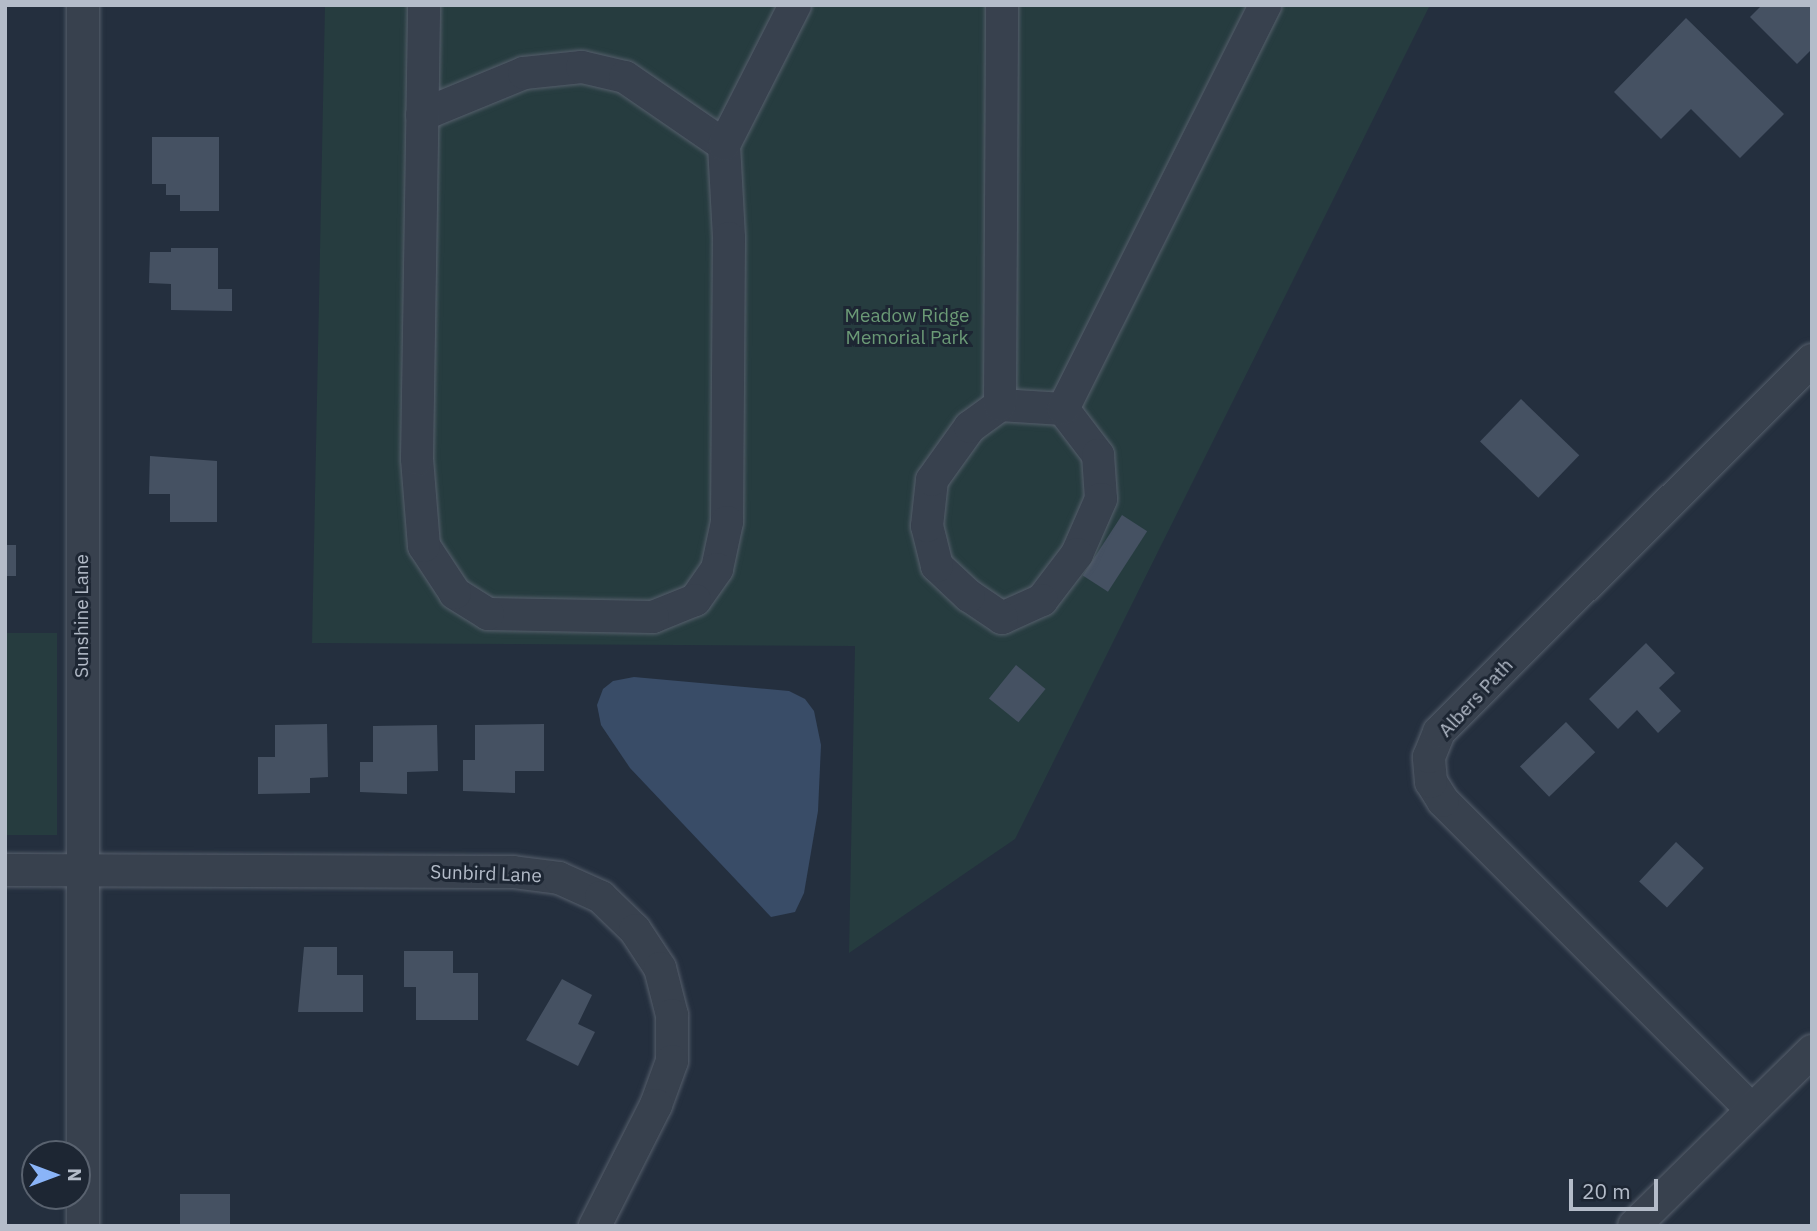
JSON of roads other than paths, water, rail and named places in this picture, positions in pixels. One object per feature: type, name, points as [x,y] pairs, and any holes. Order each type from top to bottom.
[{"type":"street","name":"Sunshine Lane","points":[[83,5],[83,1226]]},
{"type":"street","points":[[424,5],[417,459],[424,547],[454,593],[488,614],[653,617],[695,600],[717,569],[727,522],[729,238],[724,145],[795,5]]},
{"type":"street","points":[[1000,405],[1002,5]]},
{"type":"street","points":[[1063,409],[1265,5]]},
{"type":"street","points":[[422,115],[524,73],[582,66],[625,77],[724,145]]},
{"type":"street","name":"Albers Path","points":[[1752,1111],[1443,801],[1431,782],[1429,757],[1439,732],[1812,360]]},
{"type":"street","points":[[1000,405],[1063,409],[1098,455],[1101,499],[1077,554],[1042,600],[1002,618],[969,596],[937,566],[927,526],[932,480],[970,428],[1000,405]]},
{"type":"street","name":"Sunbird Lane","points":[[5,870],[513,872],[559,877],[601,897],[635,930],[660,968],[672,1015],[672,1061],[656,1105],[595,1226]]},
{"type":"street","points":[[1634,1226],[1812,1051]]},
{"type":"water","points":[[634,677],[789,691],[805,699],[814,711],[821,745],[818,811],[804,893],[795,912],[771,917],[630,768],[601,725],[597,705],[603,689],[613,681]]},
{"type":"park label","name":"Meadow Ridge Memorial Park","points":[[907,327]]}]
